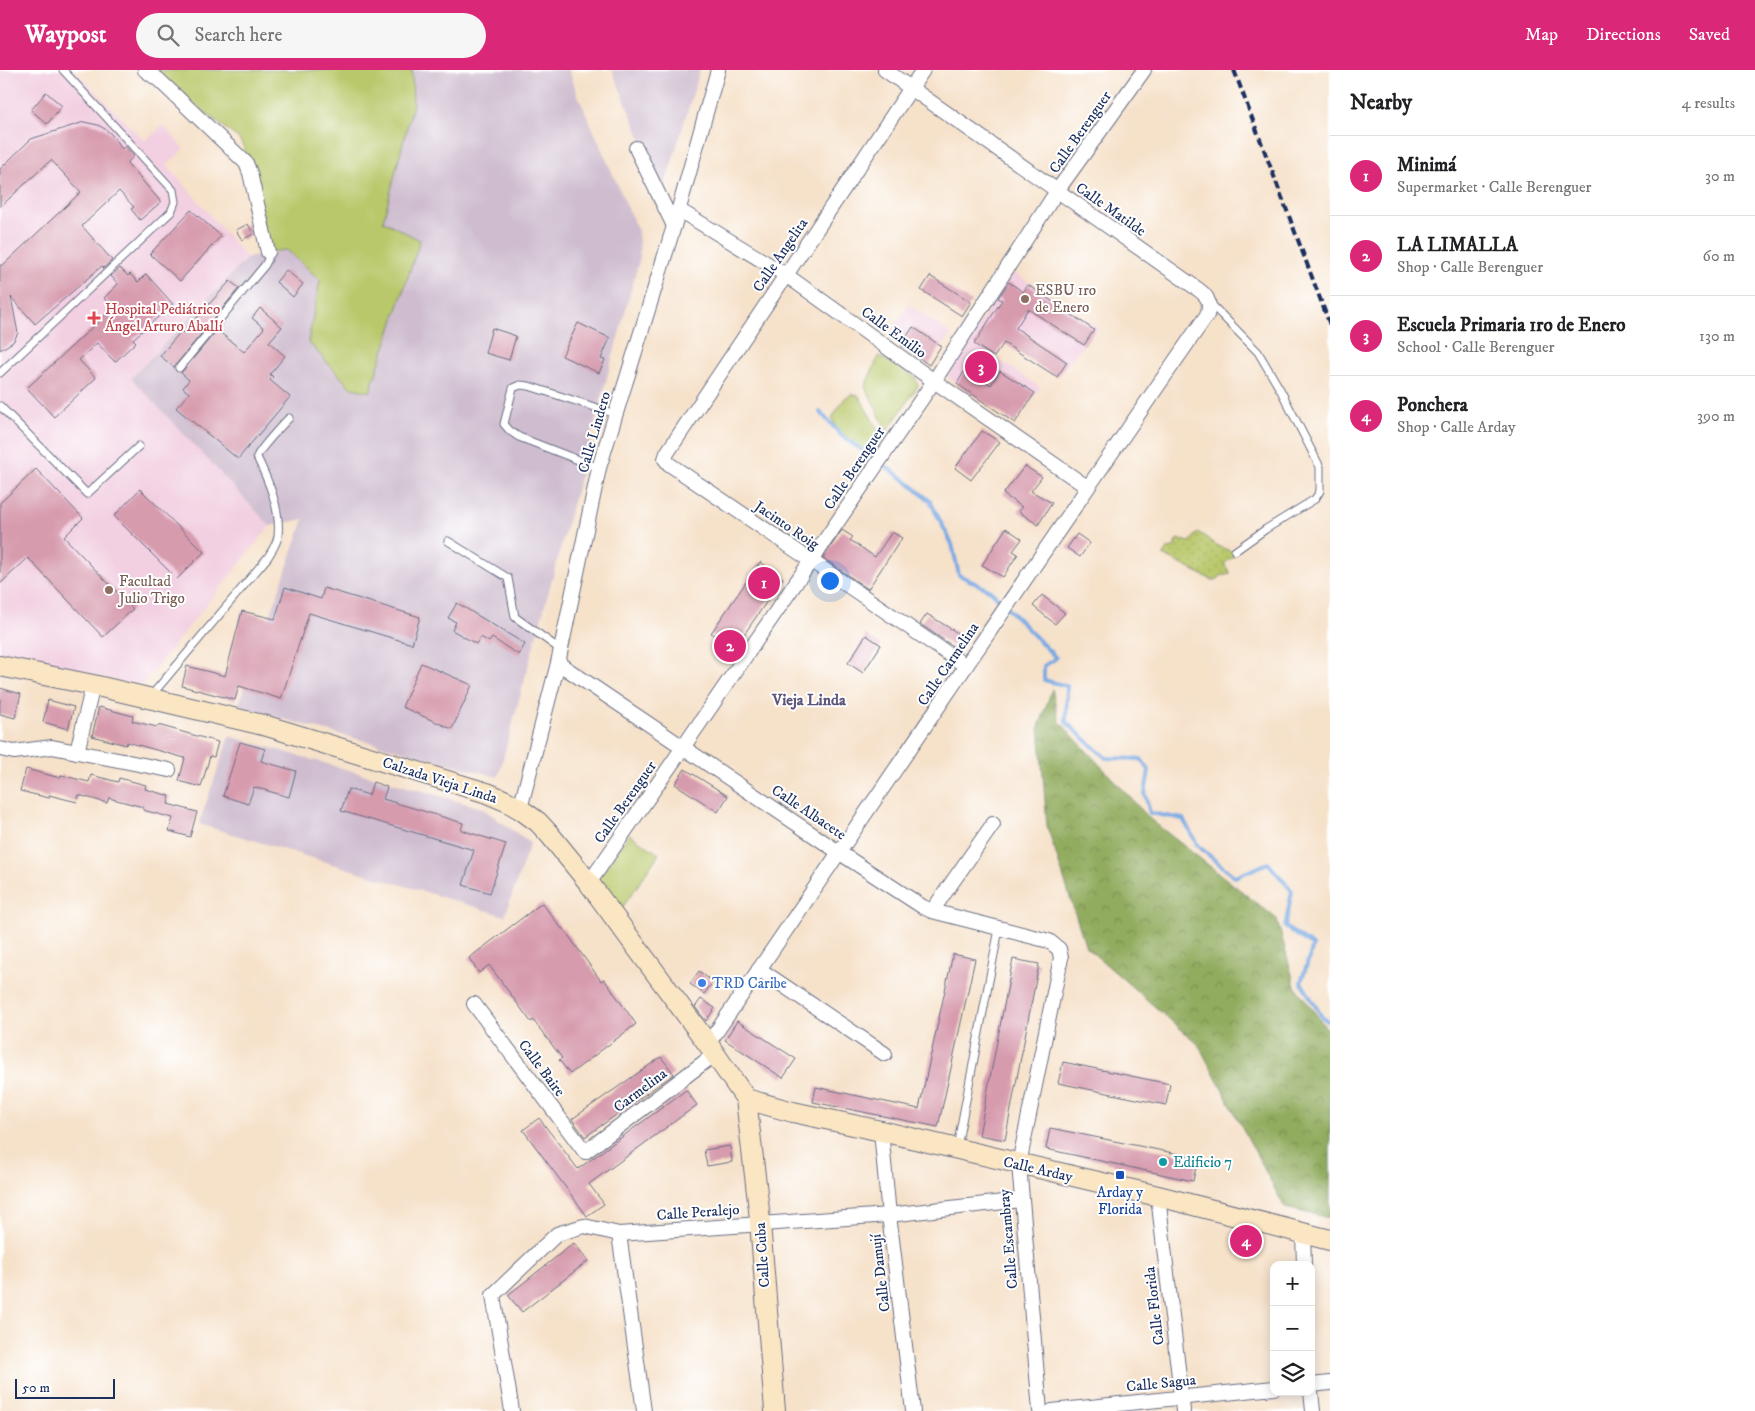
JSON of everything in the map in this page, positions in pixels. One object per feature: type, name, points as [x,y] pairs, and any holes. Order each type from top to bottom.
[{"type":"street","points":[[145,70],[159,80],[246,163],[268,252]]},
{"type":"street","name":"Calle Lindero","points":[[520,809],[560,656],[599,468],[679,210],[718,70]]},
{"type":"street","name":"Calle Matilde","points":[[885,70],[1200,290],[1209,301]]},
{"type":"street","name":"Calle Angelita","points":[[665,459],[667,453],[923,70]]},
{"type":"street","name":"Calle Berenguer","points":[[588,883],[934,381],[1058,191],[1144,70]]},
{"type":"street","points":[[636,148],[674,226]]},
{"type":"street","name":"Calle Emilio","points":[[679,210],[786,275],[1087,487]]},
{"type":"street","name":"Calle Carmelina","points":[[711,1049],[759,969],[840,853],[1087,487],[1207,315],[1209,301]]},
{"type":"street","name":"Jacinto Roig","points":[[665,459],[669,464],[810,561],[966,666]]},
{"type":"street","name":"Calle Albacete","points":[[560,656],[684,746],[840,853],[932,911],[1043,939],[1059,949]]},
{"type":"street","name":"Calzada Vieja Linda","points":[[0,666],[93,685],[267,726],[487,794],[520,809],[538,822],[550,835],[588,883],[746,1099]]},
{"type":"street","points":[[77,752],[93,685]]},
{"type":"street","points":[[0,749],[14,752],[52,747],[169,770]]},
{"type":"street","points":[[932,911],[993,824]]},
{"type":"street","name":"Calle Escambray","points":[[1040,1411],[1019,1164],[1061,958],[1059,949]]},
{"type":"street","points":[[759,969],[885,1054]]},
{"type":"street","name":"Calle Baire","points":[[474,1004],[585,1152]]},
{"type":"street","name":"Carmelina","points":[[585,1152],[711,1049]]},
{"type":"street","name":"Calle Arday","points":[[746,1099],[792,1112],[1158,1196],[1330,1240]]},
{"type":"street","name":"Calle Cuba","points":[[746,1099],[760,1224],[775,1411]]},
{"type":"street","name":"Calle Damují","points":[[881,1131],[889,1215],[913,1411]]},
{"type":"street","name":"Calle Florida","points":[[1158,1196],[1182,1404]]},
{"type":"street","name":"Calle Peralejo","points":[[512,1411],[493,1295],[557,1234],[584,1226],[620,1234],[889,1215],[1021,1200]]},
{"type":"street","points":[[620,1234],[644,1411]]},
{"type":"street","points":[[1303,1234],[1304,1261]]},
{"type":"street","points":[[1315,1385],[1330,1383]]},
{"type":"street","name":"Calle Sagua","points":[[1052,1411],[1182,1404],[1270,1389]]},
{"type":"street","points":[[1311,1396],[1312,1411]]},
{"type":"lane","points":[[0,373],[171,212],[175,202],[173,190],[63,70]]},
{"type":"lane","points":[[179,368],[265,266],[268,252]]},
{"type":"lane","name":"Calle Matilde","points":[[1209,301],[1258,352],[1281,391],[1320,467],[1320,491],[1315,499],[1266,529],[1235,551]]},
{"type":"lane","points":[[599,468],[519,437],[510,431],[504,424],[513,388],[520,385],[529,386],[616,414]]},
{"type":"lane","points":[[0,406],[87,494],[140,446]]},
{"type":"lane","points":[[149,699],[268,557],[275,545],[278,537],[275,506],[270,487],[257,457],[258,452],[288,418]]},
{"type":"lane","points":[[448,541],[508,578],[515,617],[560,656]]},
{"type":"lane","points":[[956,1149],[999,929]]},
{"type":"shaded area","points":[[0,70],[74,70],[145,141],[163,125],[184,149],[167,165],[247,258],[131,378],[270,526],[141,686],[0,654]]},
{"type":"shaded area","points":[[412,70],[569,70],[577,93],[638,231],[640,257],[498,777],[238,707],[304,519],[270,526],[131,378],[247,258],[287,250],[321,280],[308,342],[383,221],[413,104]]},
{"type":"shaded area","points":[[612,70],[700,70],[663,192]]},
{"type":"shaded area","points":[[1013,272],[1098,328],[1057,377],[1004,343],[995,357],[1040,387],[1015,423],[947,376]]},
{"type":"shaded area","points":[[909,305],[951,334],[929,365],[888,336]]},
{"type":"shaded area","points":[[229,736],[482,808],[530,843],[505,916],[199,824]]},
{"type":"green space","points":[[151,70],[412,70],[413,104],[383,221],[420,240],[370,392],[351,388],[308,342],[320,280],[287,250],[268,252],[254,167],[239,139]]},
{"type":"green space","points":[[879,356],[915,377],[918,386],[887,431],[865,386]]},
{"type":"green space","points":[[852,394],[859,396],[883,439],[873,456],[849,440],[834,424],[832,418],[845,398]]},
{"type":"green space","points":[[1198,532],[1218,546],[1233,552],[1234,556],[1224,564],[1231,574],[1212,580],[1163,555],[1167,549],[1174,548],[1177,539],[1190,542]]},
{"type":"green space","points":[[1052,689],[1059,721],[1151,820],[1277,919],[1295,986],[1330,1033],[1330,1218],[1285,1208],[1198,1044],[1086,947],[1047,826],[1039,727]]},
{"type":"green space","points":[[629,834],[659,854],[618,914],[594,885]]},
{"type":"building","points":[[46,92],[62,106],[47,124],[31,110]]},
{"type":"building","points":[[84,122],[98,125],[105,129],[122,149],[125,146],[134,156],[127,163],[161,202],[140,220],[131,209],[134,207],[119,191],[82,226],[112,260],[104,268],[102,266],[35,324],[11,297],[18,333],[13,342],[0,350],[0,265],[3,265],[81,192],[51,160],[0,207],[0,169],[31,139]]},
{"type":"building","points":[[191,210],[221,236],[180,281],[150,254]]},
{"type":"building","points":[[248,224],[253,234],[242,240],[236,230]]},
{"type":"building","points":[[120,268],[138,282],[146,274],[173,304],[133,339],[136,342],[115,362],[97,343],[79,360],[96,378],[54,417],[27,388],[113,308],[104,298],[118,284],[111,276]]},
{"type":"building","points":[[286,270],[303,284],[293,297],[276,282]]},
{"type":"building","points":[[930,276],[971,302],[962,316],[921,290]]},
{"type":"building","points":[[230,281],[239,288],[174,367],[160,356],[181,331],[183,333]]},
{"type":"building","name":"ESBU 1ro de Enero","points":[[1009,282],[1023,292],[1028,285],[1094,330],[1084,345],[1028,309],[1016,328],[1067,362],[1057,377],[1004,343],[994,357],[974,344],[1002,300],[998,298]]},
{"type":"building","points":[[260,308],[282,327],[269,342],[285,356],[270,374],[273,377],[270,380],[290,397],[238,459],[176,408],[189,393],[183,388],[189,380],[181,373],[217,330],[244,352],[264,328],[252,318]]},
{"type":"building","points":[[578,323],[610,338],[601,359],[605,360],[599,373],[562,356]]},
{"type":"building","points":[[913,327],[941,346],[929,365],[901,345]]},
{"type":"building","points":[[492,328],[516,336],[509,360],[485,353]]},
{"type":"building","points":[[966,368],[991,385],[1000,371],[1035,393],[1015,423],[957,384]]},
{"type":"building","points":[[982,431],[1000,442],[971,480],[955,468]]},
{"type":"building","points":[[1025,466],[1042,477],[1031,491],[1052,503],[1038,525],[1018,511],[1022,507],[1003,494]]},
{"type":"building","points":[[36,469],[83,518],[64,537],[133,609],[103,637],[28,558],[0,584],[0,503]]},
{"type":"building","points":[[140,489],[204,552],[177,579],[114,516]]},
{"type":"building","points":[[1006,528],[1022,539],[1013,551],[1018,554],[1003,577],[982,565]]},
{"type":"building","points":[[842,530],[853,537],[850,540],[875,557],[892,532],[902,538],[868,589],[823,558]]},
{"type":"building","points":[[1077,534],[1090,543],[1080,557],[1067,548]]},
{"type":"building","points":[[760,562],[783,578],[734,649],[711,633]]},
{"type":"building","points":[[285,587],[321,599],[324,588],[420,617],[412,644],[309,613],[281,699],[239,686],[235,700],[182,686],[187,666],[225,676],[242,611],[275,619]]},
{"type":"building","points":[[1042,595],[1065,613],[1055,624],[1033,606]]},
{"type":"building","points":[[457,603],[525,644],[519,655],[492,638],[489,642],[481,637],[476,644],[452,630],[456,622],[448,618]]},
{"type":"building","points":[[927,614],[964,637],[957,649],[920,624]]},
{"type":"building","points":[[866,635],[881,645],[863,673],[848,663]]},
{"type":"building","points":[[421,663],[472,685],[452,729],[402,707]]},
{"type":"building","points":[[0,688],[21,694],[15,718],[0,714]]},
{"type":"building","points":[[48,700],[74,707],[68,729],[43,722]]},
{"type":"building","points":[[99,707],[133,716],[132,721],[157,727],[158,725],[218,742],[214,757],[210,756],[201,787],[179,781],[185,758],[127,742],[126,745],[92,736]]},
{"type":"building","points":[[240,742],[265,749],[261,761],[296,771],[289,797],[254,787],[248,804],[223,796]]},
{"type":"building","points":[[26,769],[60,778],[61,775],[89,782],[91,775],[118,782],[119,778],[146,785],[145,789],[170,796],[168,804],[197,812],[190,837],[169,831],[173,818],[143,810],[143,807],[109,798],[107,803],[79,795],[77,802],[49,795],[49,798],[20,791]]},
{"type":"building","points":[[685,769],[728,796],[718,812],[675,784]]},
{"type":"building","points":[[373,782],[387,787],[383,799],[463,823],[461,830],[506,844],[490,893],[463,885],[474,850],[341,811],[348,789],[369,795]]},
{"type":"building","points":[[542,903],[563,928],[601,981],[604,979],[636,1024],[570,1074],[559,1060],[562,1058],[533,1020],[531,1022],[489,965],[479,973],[469,958]]},
{"type":"building","points":[[953,954],[975,959],[938,1127],[813,1102],[816,1087],[919,1109]]},
{"type":"building","points":[[1013,959],[1039,964],[1005,1140],[979,1135]]},
{"type":"building","points":[[699,971],[713,982],[704,994],[690,984]]},
{"type":"building","points":[[701,999],[715,1008],[706,1021],[695,1007]]},
{"type":"building","points":[[737,1021],[796,1059],[783,1078],[725,1040]]},
{"type":"building","points":[[661,1057],[674,1074],[585,1137],[572,1119]]},
{"type":"building","points":[[1063,1062],[1170,1084],[1166,1105],[1058,1083]]},
{"type":"building","points":[[686,1090],[697,1105],[589,1184],[604,1204],[587,1216],[523,1130],[539,1118],[578,1169]]},
{"type":"building","points":[[1050,1128],[1198,1158],[1193,1181],[1046,1149]]},
{"type":"building","points":[[730,1146],[732,1162],[707,1166],[704,1150]]},
{"type":"building","points":[[574,1243],[588,1261],[522,1312],[508,1295]]},
{"type":"waterway","points":[[820,412],[842,436],[905,480],[930,501],[952,544],[959,575],[991,591],[1056,658],[1044,666],[1044,680],[1067,686],[1066,722],[1106,758],[1141,759],[1149,770],[1145,794],[1150,813],[1183,819],[1198,846],[1235,877],[1268,863],[1292,891],[1285,927],[1313,946],[1301,982],[1322,1017],[1330,1023]]},
{"type":"railway","points":[[1234,70],[1330,325]]},
{"type":"place","name":"ESBU 1ro de Enero","points":[[1025,299]]},
{"type":"place","name":"Hospital Pediátrico Ángel Arturo Aballí","points":[[94,318]]},
{"type":"place","name":"Escuela Primaria 1ro de Enero","points":[[981,367]]},
{"type":"place","name":"Minimá","points":[[764,583]]},
{"type":"place","name":"Facultad Julio Trigo","points":[[109,590]]},
{"type":"place","name":"LA LIMALLA","points":[[730,646]]},
{"type":"place","name":"TRD Caribe","points":[[702,983]]},
{"type":"place","name":"Edificio 7","points":[[1163,1162]]},
{"type":"place","name":"Arday y Florida","points":[[1120,1175]]},
{"type":"place","name":"Ponchera","points":[[1246,1241]]},
{"type":"district","name":"Vieja Linda","points":[[809,699]]}]
